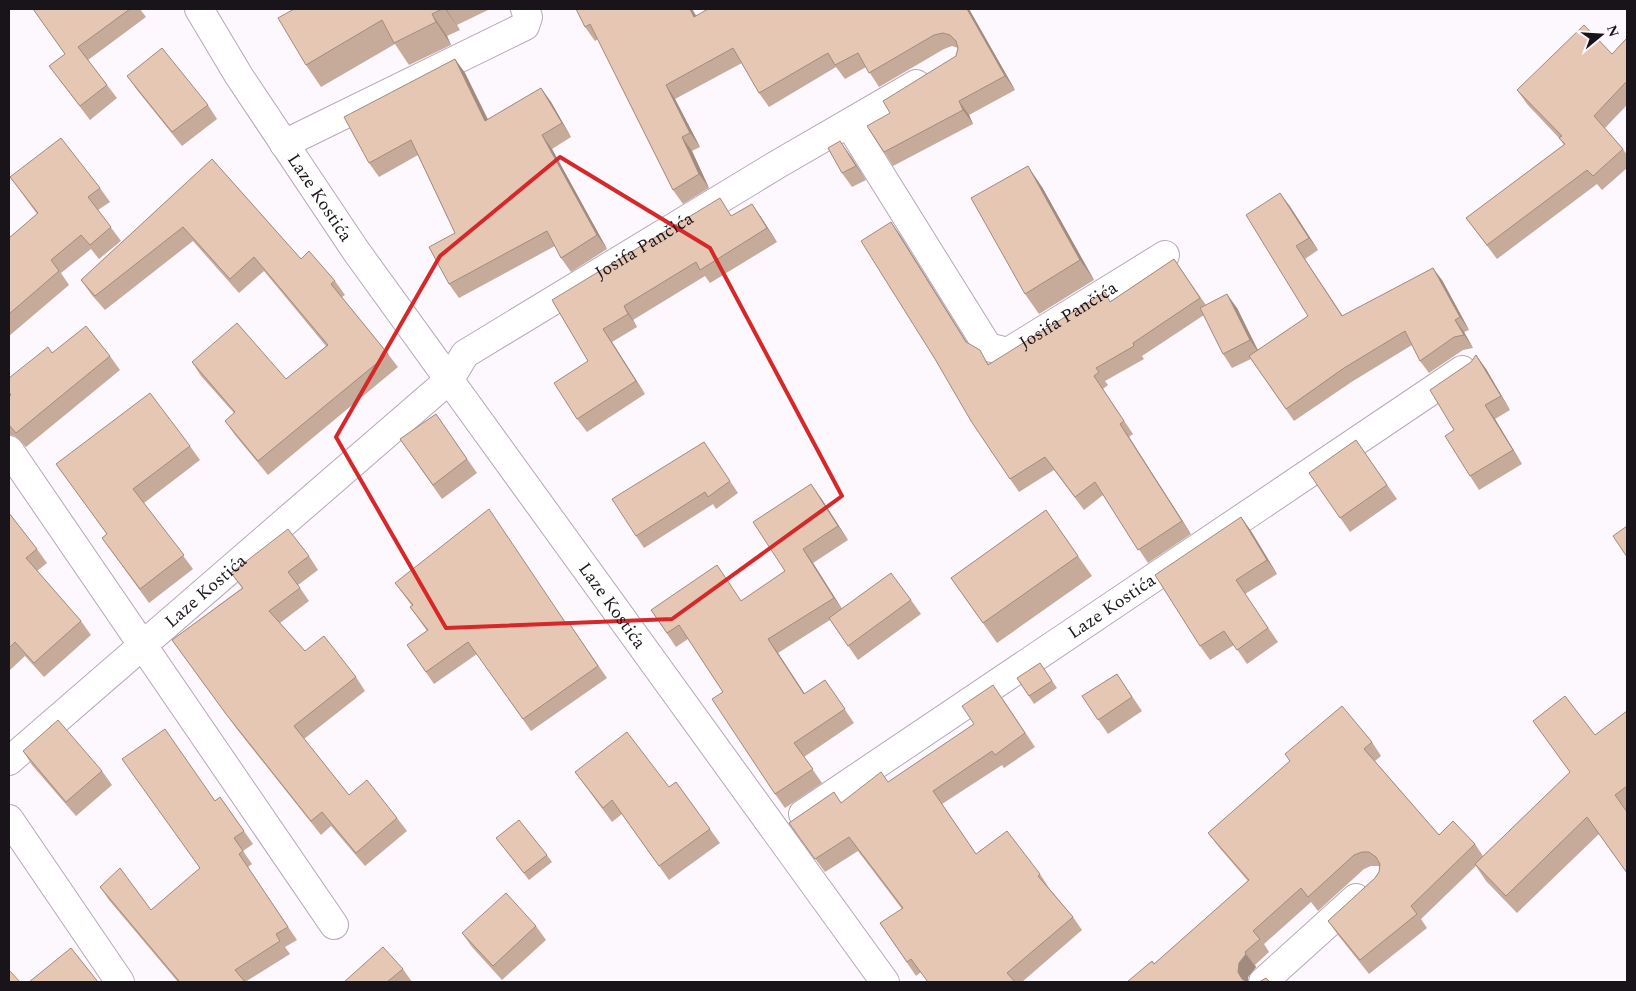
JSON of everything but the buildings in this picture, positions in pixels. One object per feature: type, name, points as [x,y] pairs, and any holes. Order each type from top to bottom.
[{"type":"street","name":"Laze Kostića","points":[[199,9],[239,76],[356,251],[885,982]]},
{"type":"street","points":[[284,144],[525,26],[528,17],[526,9]]},
{"type":"street","name":"Josifa Pančića","points":[[450,379],[465,354],[491,336],[935,72]]},
{"type":"street","name":"Josifa Pančića","points":[[848,124],[988,347],[1008,352],[1165,255]]},
{"type":"street","name":"Laze Kostića","points":[[777,832],[1472,363]]},
{"type":"street","name":"Laze Kostića","points":[[9,761],[450,379]]},
{"type":"street","points":[[9,450],[334,925]]},
{"type":"street","points":[[9,819],[120,982]]},
{"type":"street","points":[[1263,982],[1374,881]]},
{"type":"highlighted area","points":[[560,157],[710,248],[842,496],[672,619],[446,628],[336,437],[440,256]]}]
